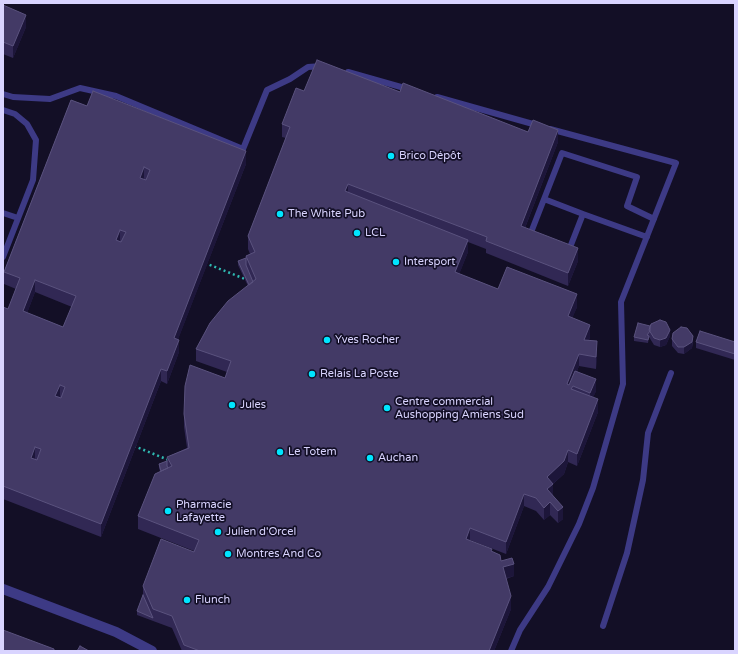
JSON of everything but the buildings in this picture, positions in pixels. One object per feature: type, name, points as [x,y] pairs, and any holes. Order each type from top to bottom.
[{"type":"street","points":[[3,589],[116,632],[152,651]]},
{"type":"lane","points":[[3,94],[13,98],[50,99],[80,88],[116,96],[243,149],[267,90],[290,79],[308,67],[324,66],[332,68]]},
{"type":"lane","points":[[340,70],[416,91]]},
{"type":"lane","points":[[431,96],[676,164],[621,302],[623,384],[594,488],[579,524],[548,587],[520,630],[511,651]]},
{"type":"lane","points":[[3,110],[15,114],[27,124],[36,140],[33,180],[3,257]]},
{"type":"lane","points":[[536,238],[530,235],[562,153],[637,177],[628,206],[654,218]]},
{"type":"lane","points":[[544,199],[647,237]]},
{"type":"lane","points":[[3,213],[18,218]]},
{"type":"lane","points":[[556,245],[569,250],[583,214]]},
{"type":"lane","points":[[603,626],[627,554],[643,480],[648,433],[671,373]]},
{"type":"path","points":[[199,261],[245,279]]},
{"type":"path","points":[[128,444],[173,462]]},
{"type":"place","name":"Brico Dépôt","points":[[391,156]]},
{"type":"place","name":"The White Pub","points":[[280,214]]},
{"type":"place","name":"LCL","points":[[357,233]]},
{"type":"place","name":"Intersport","points":[[396,262]]},
{"type":"place","name":"Yves Rocher","points":[[327,340]]},
{"type":"place","name":"Relais La Poste","points":[[312,374]]},
{"type":"place","name":"Jules","points":[[232,405]]},
{"type":"place","name":"Centre commercial Aushopping Amiens Sud","points":[[387,408]]},
{"type":"place","name":"Le Totem","points":[[280,452]]},
{"type":"place","name":"Auchan","points":[[370,458]]},
{"type":"place","name":"Pharmacie Lafayette","points":[[168,511]]},
{"type":"place","name":"Julien d'Orcel","points":[[218,532]]},
{"type":"place","name":"Montres And Co","points":[[228,554]]},
{"type":"place","name":"Flunch","points":[[187,600]]}]
